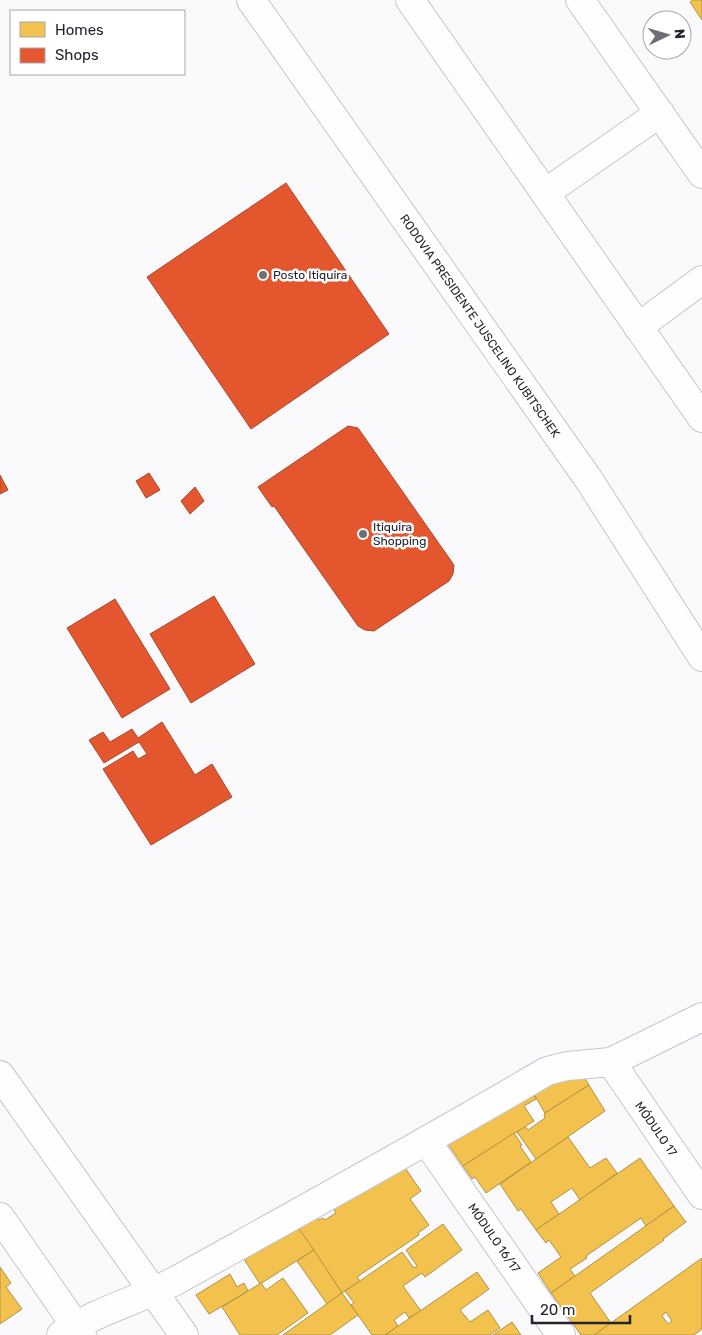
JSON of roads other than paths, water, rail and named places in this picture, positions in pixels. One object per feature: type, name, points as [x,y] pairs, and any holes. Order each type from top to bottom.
[{"type":"main road","name":"RODOVIA PRESIDENTE JUSCELINO KUBITSCHEK","points":[[251,0],[588,480],[702,657]]},
{"type":"main road","points":[[410,0],[702,418]]},
{"type":"main road","points":[[580,0],[702,174]]},
{"type":"main road","points":[[545,193],[660,113]]},
{"type":"main road","points":[[638,327],[702,280]]},
{"type":"main road","points":[[0,1218],[73,1332],[154,1292],[427,1142],[547,1071],[567,1066],[611,1062],[702,1017]]},
{"type":"main road","name":"MÓDULO 17","points":[[611,1062],[702,1195]]},
{"type":"main road","points":[[0,1076],[184,1335]]},
{"type":"main road","name":"MÓDULO 16/17","points":[[427,1142],[561,1335]]},
{"type":"place","name":"Posto Itiquira","points":[[263,275]]},
{"type":"place","name":"Itiquira Shopping","points":[[363,534]]}]
